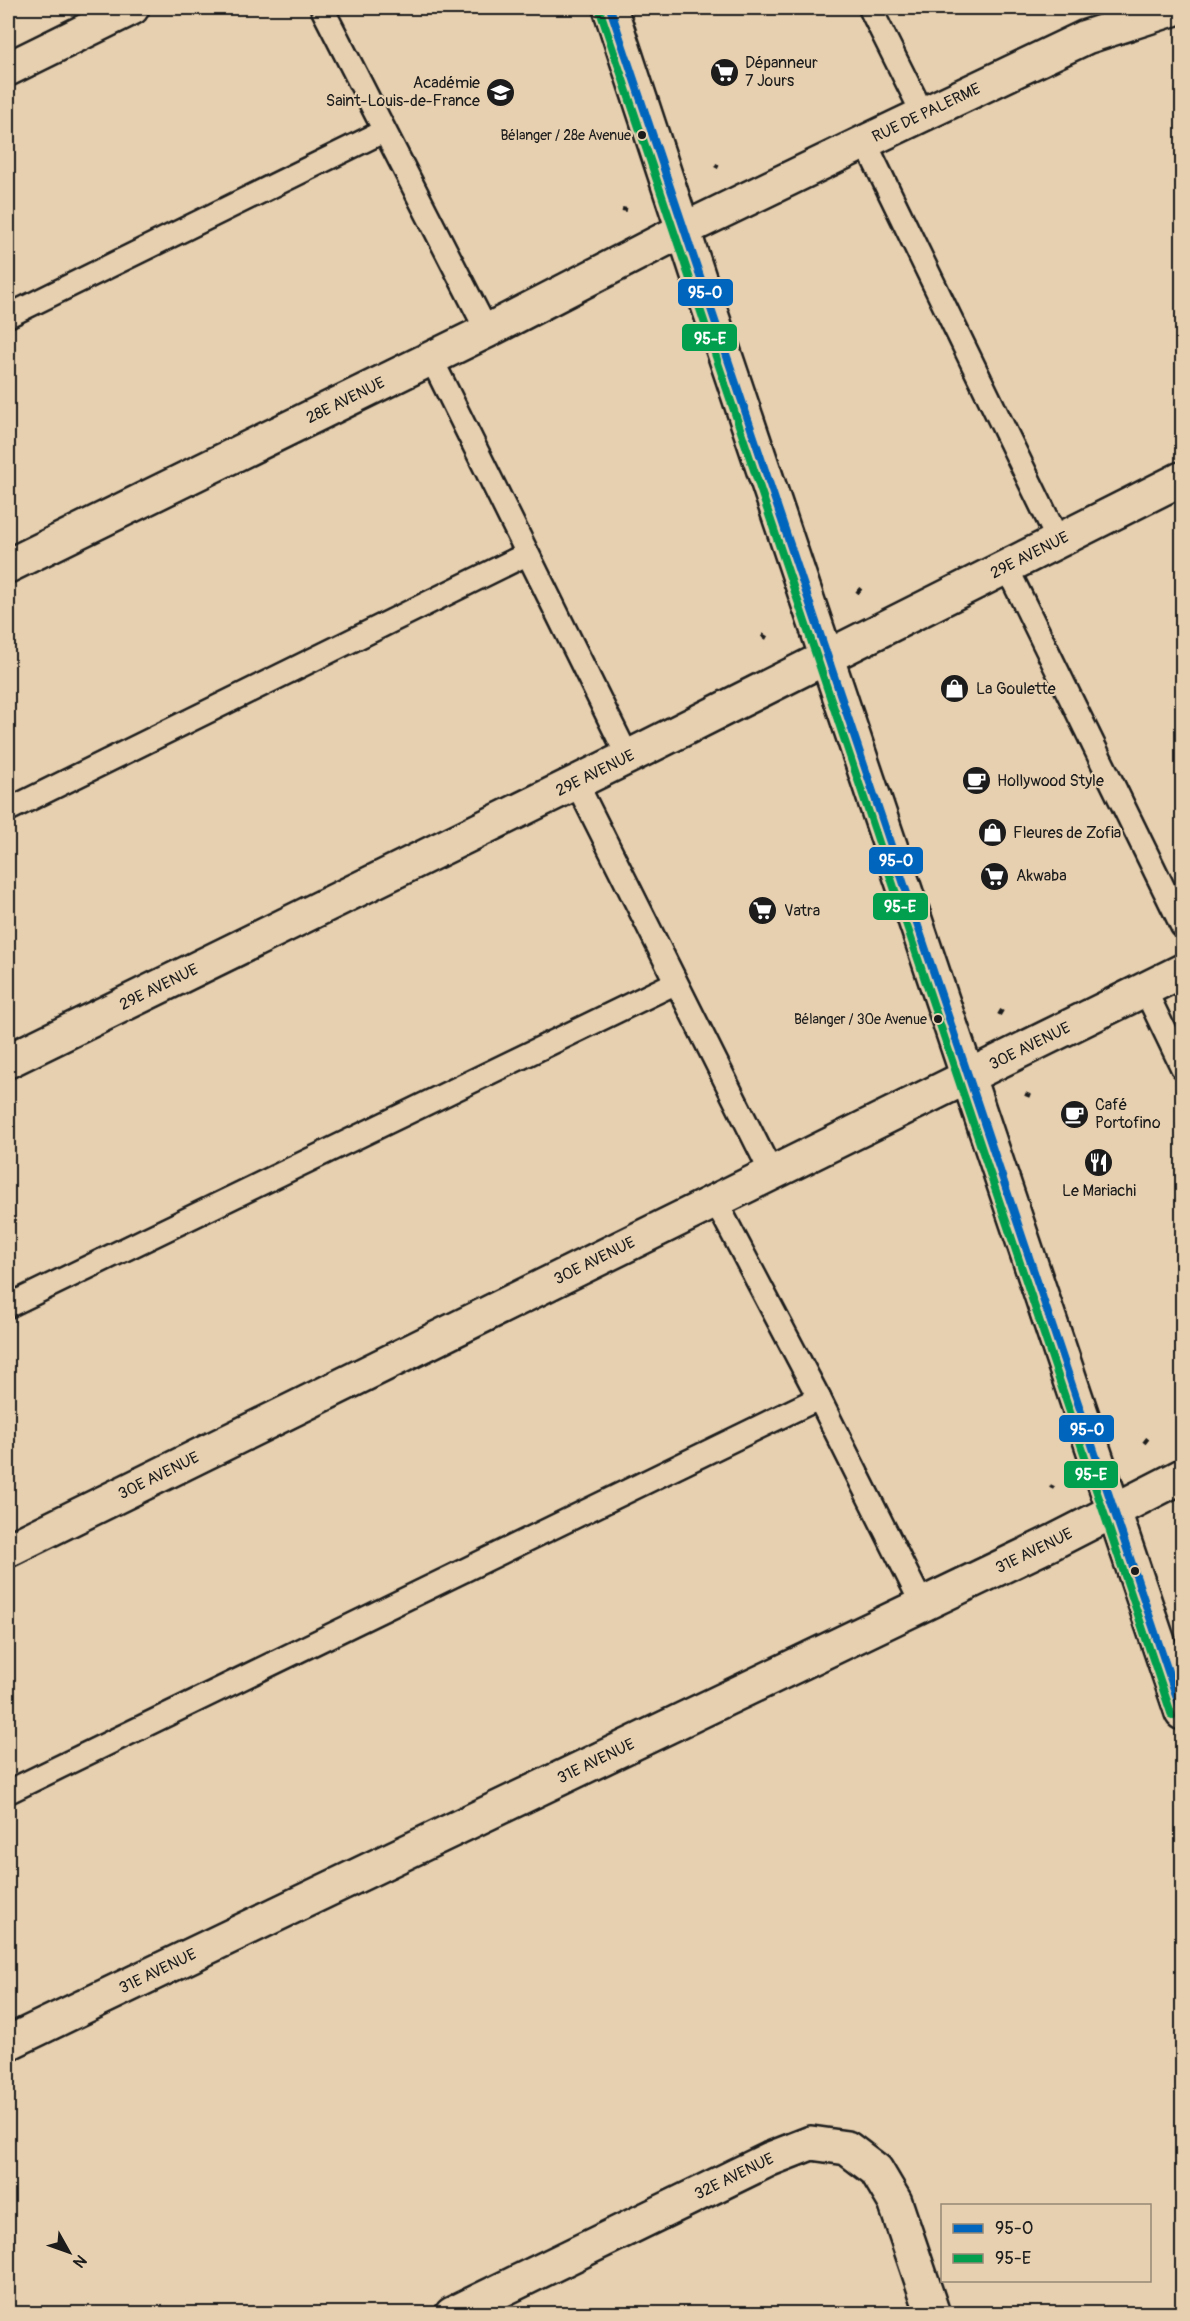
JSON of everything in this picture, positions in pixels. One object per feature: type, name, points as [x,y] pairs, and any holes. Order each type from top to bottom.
[{"type":"street","points":[[8,69],[132,8]]},
{"type":"street","points":[[610,8],[1182,1713]]},
{"type":"street","name":"RUE DE PALERME","points":[[683,230],[1086,37],[1176,8]]},
{"type":"street","name":"28E AVENUE","points":[[8,566],[487,331],[683,230]]},
{"type":"street","name":"29E AVENUE","points":[[8,1061],[628,757],[1181,479]]},
{"type":"street","name":"30E AVENUE","points":[[8,1550],[1182,971]]},
{"type":"street","name":"31E AVENUE","points":[[8,2043],[1115,1512],[1182,1476]]},
{"type":"street","name":"32E AVENUE","points":[[452,2313],[770,2159],[811,2143],[847,2148],[876,2170],[895,2202],[933,2313]]},
{"type":"lane","points":[[322,8],[487,331]]},
{"type":"lane","points":[[870,8],[923,114]]},
{"type":"lane","points":[[8,316],[384,131]]},
{"type":"lane","points":[[865,142],[1058,540]]},
{"type":"lane","points":[[431,358],[628,757]]},
{"type":"lane","points":[[8,810],[527,554]]},
{"type":"lane","points":[[1006,566],[1182,926]]},
{"type":"lane","points":[[576,782],[772,1174]]},
{"type":"lane","points":[[8,1306],[675,983]]},
{"type":"lane","points":[[1145,990],[1182,1067]]},
{"type":"lane","points":[[716,1202],[819,1398],[922,1604]]},
{"type":"lane","points":[[8,1792],[819,1398]]},
{"type":"path","points":[[857,593],[861,588]]},
{"type":"path","points":[[1144,1443],[1148,1438]]},
{"type":"transit line","name":"95-O","points":[[610,8],[1182,1713]]},
{"type":"transit line","name":"95-E","points":[[600,11],[1172,1716]]},
{"type":"place","name":"Dépanneur 7 Jours","points":[[724,72]]},
{"type":"place","name":"Académie Saint-Louis-de-France","points":[[501,92]]},
{"type":"place","name":"Bélanger / 28e Avenue","points":[[642,135]]},
{"type":"place","name":"La Goulette","points":[[955,689]]},
{"type":"place","name":"Hollywood Style","points":[[976,781]]},
{"type":"place","name":"Fleures de Zofia","points":[[992,833]]},
{"type":"place","name":"Akwaba","points":[[995,876]]},
{"type":"place","name":"Vatra","points":[[763,911]]},
{"type":"place","name":"Bélanger / 30e Avenue","points":[[938,1019]]},
{"type":"place","name":"Café Portofino","points":[[1074,1114]]},
{"type":"place","name":"Le Mariachi","points":[[1099,1163]]}]
